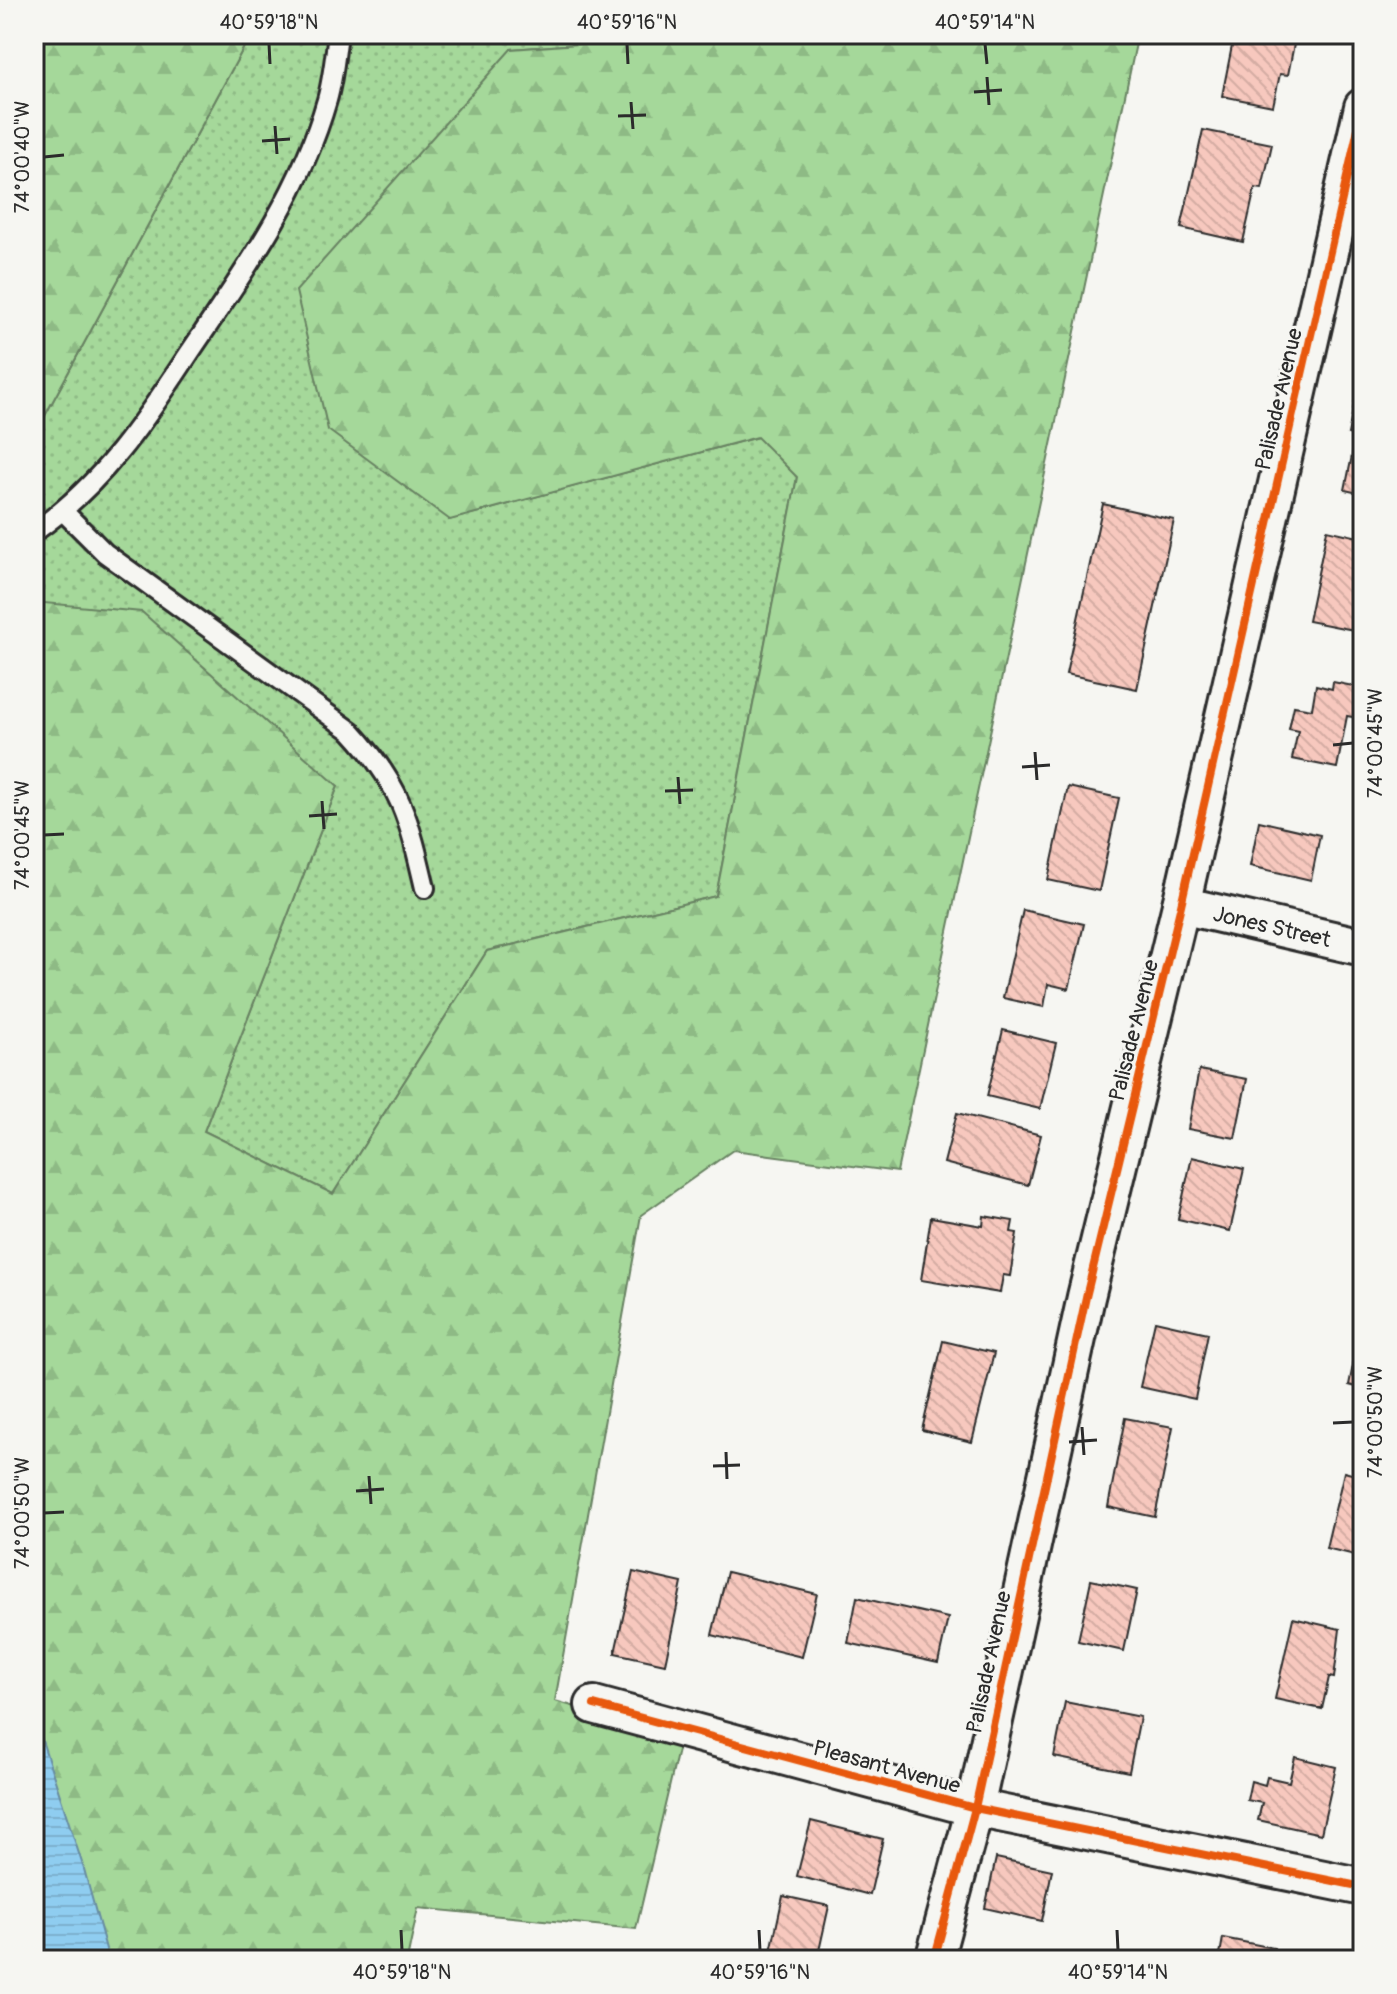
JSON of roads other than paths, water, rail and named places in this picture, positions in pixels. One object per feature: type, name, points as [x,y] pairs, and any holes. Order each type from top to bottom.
[{"type":"street","name":"Palisade Avenue","points":[[934,1960],[975,1808],[1086,1297],[1181,905],[1363,107]]},
{"type":"street","name":"Jones Street","points":[[1181,905],[1363,947]]},
{"type":"street","name":"Pleasant Avenue","points":[[594,1705],[975,1808],[1363,1887]]},
{"type":"lane","points":[[34,532],[64,512],[119,457],[263,246],[306,159],[328,99],[338,34]]},
{"type":"lane","points":[[64,512],[105,553],[351,731],[382,764],[410,822],[425,888]]},
{"type":"water","points":[[34,1716],[84,1869],[109,1960],[34,1960]]}]
